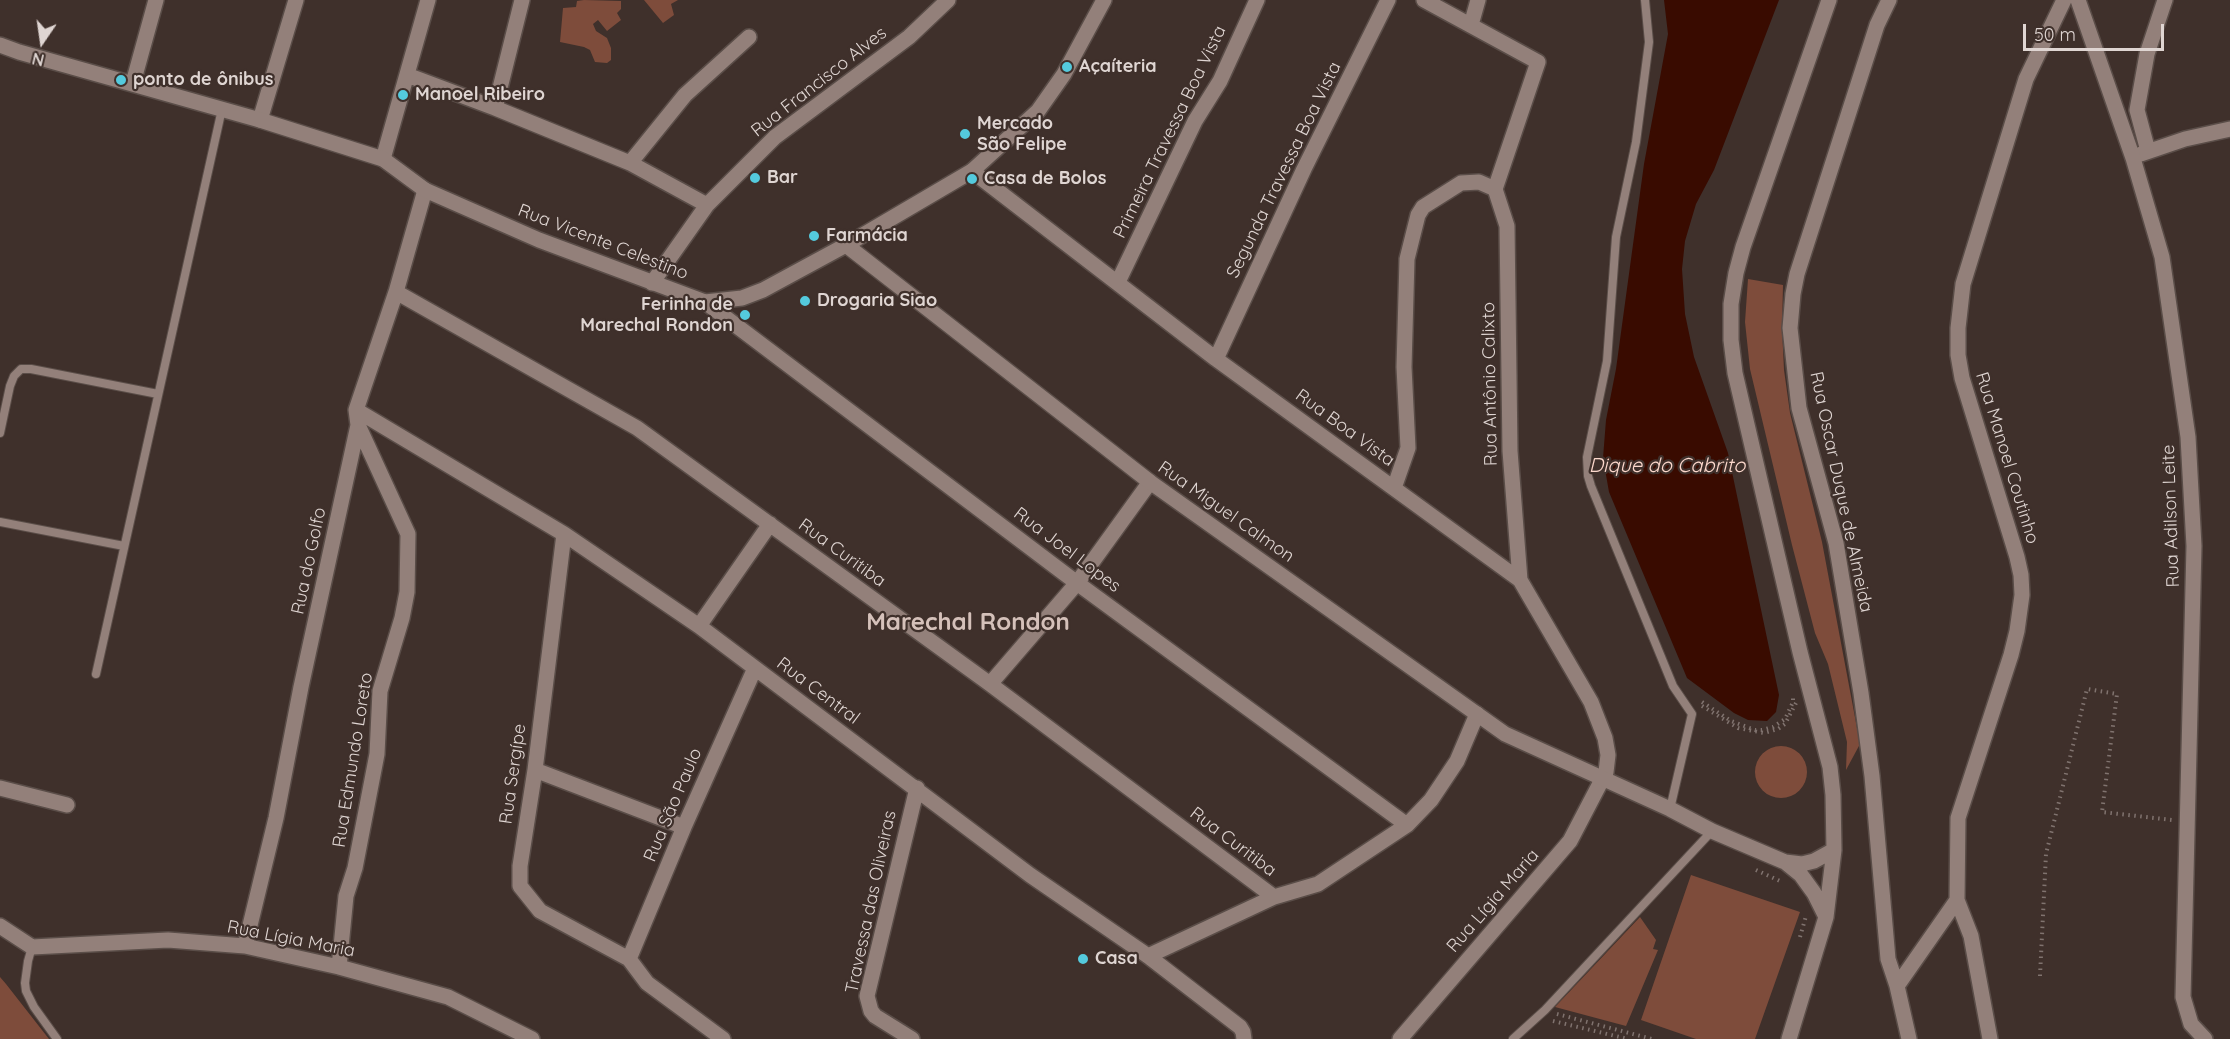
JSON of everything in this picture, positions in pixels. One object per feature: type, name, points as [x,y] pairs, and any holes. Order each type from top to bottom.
[{"type":"street","points":[[132,83],[156,0]]},
{"type":"street","points":[[260,120],[296,0]]},
{"type":"street","points":[[382,159],[428,0]]},
{"type":"street","points":[[495,108],[522,0]]},
{"type":"street","name":"Rua Francisco Alves","points":[[652,283],[707,205],[775,137],[909,37],[948,0]]},
{"type":"street","name":"Rua Vicente Celestino","points":[[0,45],[222,108],[382,159],[425,190],[539,240],[705,302],[752,295],[846,245],[972,171],[1038,111],[1064,74],[1104,0]]},
{"type":"street","name":"Primeira Travessa Boa Vista","points":[[1118,282],[1195,121],[1220,81],[1257,0]]},
{"type":"street","name":"Segunda Travessa Boa Vista","points":[[1216,359],[1304,169],[1388,0]]},
{"type":"street","points":[[1394,488],[1408,448],[1404,367],[1407,259],[1418,215],[1423,207],[1461,183],[1479,182],[1495,189],[1538,62],[1424,0]]},
{"type":"street","points":[[1471,25],[1478,0]]},
{"type":"street","points":[[1789,1039],[1826,917],[1835,824],[1830,767],[1800,652],[1736,373],[1730,323],[1731,304],[1740,259],[1829,0]]},
{"type":"street","name":"Rua Oscar Duque de Almeida","points":[[1889,0],[1877,25],[1797,274],[1790,328],[1799,408],[1836,543],[1862,693],[1872,776],[1888,959],[1897,986],[1908,1039]]},
{"type":"street","name":"Rua Manoel Coutinho","points":[[1957,900],[1958,818],[2011,655],[2022,595],[2017,556],[1962,378],[1958,355],[1960,300],[2026,79],[2064,0]]},
{"type":"street","name":"Rua Adilson Leite","points":[[2078,0],[2133,158],[2162,257],[2188,437],[2194,546],[2183,997],[2191,1024],[2205,1039]]},
{"type":"street","points":[[2148,151],[2137,110],[2147,54],[2165,0]]},
{"type":"street","points":[[630,163],[685,95],[749,37]]},
{"type":"street","points":[[407,75],[630,163],[707,205]]},
{"type":"street","points":[[2133,158],[2185,139],[2230,129]]},
{"type":"street","name":"Rua Boa Vista","points":[[972,171],[1216,359],[1520,580],[1591,702],[1607,747],[1606,772],[1603,780]]},
{"type":"street","name":"Rua Antônio Calixto","points":[[1495,189],[1508,226],[1510,451],[1520,580]]},
{"type":"street","name":"Rua do Golfo","points":[[245,946],[276,818],[357,418],[425,190]]},
{"type":"street","name":"Rua Miguel Calmon","points":[[846,245],[1150,482],[1504,734],[1670,809],[1712,831],[1785,862]]},
{"type":"street","name":"Rua Curitiba","points":[[396,292],[637,428],[990,684],[1275,897]]},
{"type":"street","name":"Rua Joel Lopes","points":[[705,302],[1077,583],[1407,825]]},
{"type":"street","name":"Rua Central","points":[[357,418],[564,534],[699,626],[1030,875],[1148,956],[1242,1033]]},
{"type":"street","name":"Rua Edmundo Loreto","points":[[339,967],[345,920],[343,914],[355,868],[377,754],[380,691],[402,618],[407,592],[408,534],[357,418]]},
{"type":"street","points":[[990,684],[1077,583],[1150,482]]},
{"type":"street","points":[[699,626],[770,525]]},
{"type":"street","name":"Rua Sergípe","points":[[564,534],[535,770],[520,866],[520,886],[540,911],[629,959]]},
{"type":"street","name":"Rua São Paulo","points":[[629,959],[684,826],[755,668]]},
{"type":"street","points":[[1148,956],[1275,897],[1318,884],[1407,825],[1431,801],[1457,762],[1477,714]]},
{"type":"street","points":[[535,770],[684,826]]},
{"type":"street","name":"Rua Lígia Maria","points":[[1400,1039],[1570,841],[1603,780]]},
{"type":"street","points":[[0,788],[67,806]]},
{"type":"street","name":"Travessa das Oliveiras","points":[[912,1039],[876,1016],[871,1011],[867,996],[917,789]]},
{"type":"street","points":[[1785,862],[1802,864],[1814,861],[1834,850]]},
{"type":"street","points":[[1785,862],[1801,875],[1814,893],[1826,917]]},
{"type":"street","points":[[1897,986],[1957,900]]},
{"type":"street","points":[[1957,900],[1971,936],[1990,1039]]},
{"type":"street","points":[[0,926],[32,947]]},
{"type":"street","name":"Rua Lígia Maria","points":[[32,947],[168,940],[245,946],[339,967],[448,997],[532,1039]]},
{"type":"street","points":[[629,959],[647,983],[723,1039]]},
{"type":"lane","points":[[1645,0],[1648,53],[1636,142],[1616,237],[1606,361],[1587,457],[1588,476],[1673,686],[1692,714],[1670,809]]},
{"type":"lane","points":[[96,674],[222,108]]},
{"type":"lane","points":[[0,433],[10,386],[14,376],[21,369],[158,394]]},
{"type":"lane","points":[[0,522],[124,546]]},
{"type":"lane","points":[[1513,1039],[1545,1010],[1712,831]]},
{"type":"lane","points":[[32,947],[25,982],[26,992],[57,1039]]},
{"type":"path","points":[[2040,976],[2046,854],[2086,689],[2117,694],[2102,813],[2186,822]]},
{"type":"path","points":[[1719,714],[1694,698],[1738,728],[1764,733],[1778,729],[1791,715],[1798,690]]},
{"type":"path","points":[[1547,1012],[1652,1039]]},
{"type":"path","points":[[1545,1021],[1555,1021],[1629,1039]]},
{"type":"shaded area","points":[[644,0],[678,0],[671,4],[674,15],[663,23]]},
{"type":"shaded area","points":[[577,1],[621,1],[621,9],[617,13],[621,20],[607,31],[598,20],[593,24],[596,31],[607,38],[611,48],[611,60],[607,63],[595,62],[590,50],[584,47],[560,42],[563,8],[576,7]]},
{"type":"shaded area","points":[[1748,279],[1783,285],[1784,370],[1790,413],[1822,542],[1860,744],[1846,770],[1847,742],[1828,664],[1815,633],[1792,545],[1750,369],[1745,322]]},
{"type":"shaded area","points":[[1776,746],[1786,746],[1795,750],[1803,758],[1807,772],[1803,786],[1795,794],[1786,798],[1776,798],[1767,794],[1759,786],[1755,777],[1755,767],[1759,758],[1767,750]]},
{"type":"shaded area","points":[[1691,875],[1800,912],[1755,1039],[1696,1039],[1641,1020]]},
{"type":"shaded area","points":[[1640,917],[1656,940],[1653,949],[1658,950],[1626,1026],[1555,1007]]},
{"type":"shaded area","points":[[0,977],[6,984],[49,1039],[0,1039]]},
{"type":"water","name":"Dique do Cabrito","points":[[1664,0],[1779,0],[1714,170],[1696,204],[1685,241],[1682,269],[1685,314],[1694,357],[1728,453],[1779,695],[1776,712],[1767,721],[1748,720],[1734,713],[1687,678],[1609,492],[1603,458],[1606,420],[1616,369],[1644,164],[1668,34]]},
{"type":"place","name":"Açaíteria","points":[[1067,67]]},
{"type":"place","name":"ponto de ônibus","points":[[121,80]]},
{"type":"place","name":"Manoel Ribeiro","points":[[403,95]]},
{"type":"place","name":"Mercado São Felipe","points":[[965,134]]},
{"type":"place","name":"Bar","points":[[755,178]]},
{"type":"place","name":"Casa de Bolos","points":[[972,179]]},
{"type":"place","name":"Farmácia","points":[[814,236]]},
{"type":"place","name":"Drogaria Siao","points":[[805,301]]},
{"type":"place","name":"Ferinha de Marechal Rondon","points":[[745,315]]},
{"type":"place","name":"Casa","points":[[1083,959]]},
{"type":"district","name":"Marechal Rondon","points":[[968,623]]}]
